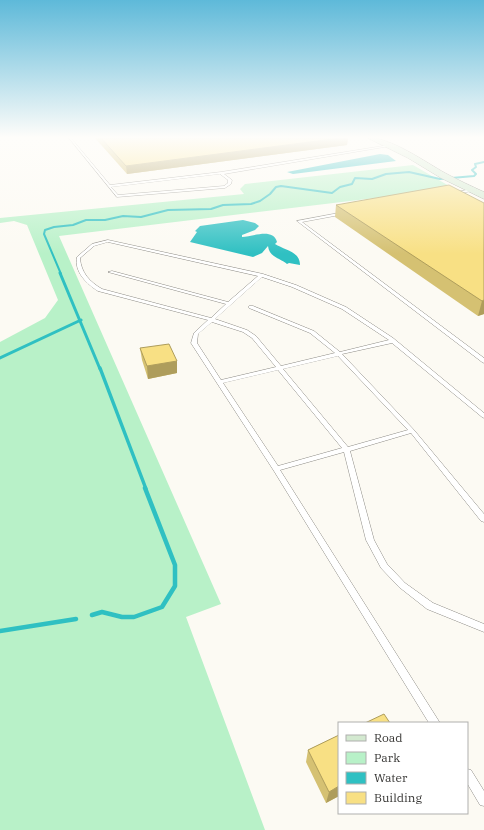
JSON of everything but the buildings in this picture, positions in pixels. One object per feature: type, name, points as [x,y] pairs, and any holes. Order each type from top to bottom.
[{"type":"street","points":[[445,177],[484,196]]},
{"type":"lane","points":[[101,177],[117,196],[225,187],[230,183],[230,180],[226,177]]},
{"type":"lane","points":[[109,186],[190,177]]},
{"type":"lane","points":[[450,194],[471,190]]},
{"type":"lane","points":[[349,212],[298,220],[484,361]]},
{"type":"lane","points":[[484,416],[393,341],[344,308],[294,286],[261,275],[108,241],[93,245],[78,258],[77,266],[89,283],[100,290],[212,320],[245,331],[254,337],[346,450],[370,540],[384,566],[402,585],[430,606],[484,628]]},
{"type":"lane","points":[[110,272],[230,304]]},
{"type":"lane","points":[[261,275],[196,334],[194,344],[276,469],[434,722]]},
{"type":"lane","points":[[251,307],[312,332],[339,354],[412,431],[484,518]]},
{"type":"lane","points":[[219,382],[393,341]]},
{"type":"lane","points":[[276,469],[412,431]]},
{"type":"lane","points":[[468,776],[484,801]]},
{"type":"green space","points":[[309,177],[433,177],[451,187],[442,190],[59,236],[221,604],[186,617],[265,830],[0,830],[0,342],[45,318],[58,300],[27,225],[14,221],[0,223],[0,218],[244,194],[240,189],[245,184]]},
{"type":"water","points":[[243,220],[255,223],[259,226],[255,230],[242,235],[242,237],[262,234],[271,235],[275,237],[277,242],[275,244],[291,252],[297,257],[300,265],[287,264],[270,253],[268,246],[262,253],[253,257],[190,242],[197,232],[195,231],[200,226]]},
{"type":"waterway","points":[[61,274],[44,234],[45,230],[54,227],[73,225],[86,220],[105,220],[123,216],[141,217],[168,210],[211,209],[223,205],[251,204],[260,201],[270,194],[276,187],[281,186],[332,193],[340,187],[352,184],[355,178],[372,179],[378,177]]},
{"type":"waterway","points":[[430,177],[440,179],[466,177]]},
{"type":"waterway","points":[[60,273],[80,321]]},
{"type":"waterway","points":[[0,358],[80,321]]},
{"type":"waterway","points":[[80,321],[100,369]]},
{"type":"waterway","points":[[100,368],[146,489]]},
{"type":"waterway","points":[[92,615],[102,612],[122,617],[134,617],[162,607],[175,586],[175,565],[145,488]]},
{"type":"waterway","points":[[0,631],[76,619]]}]
